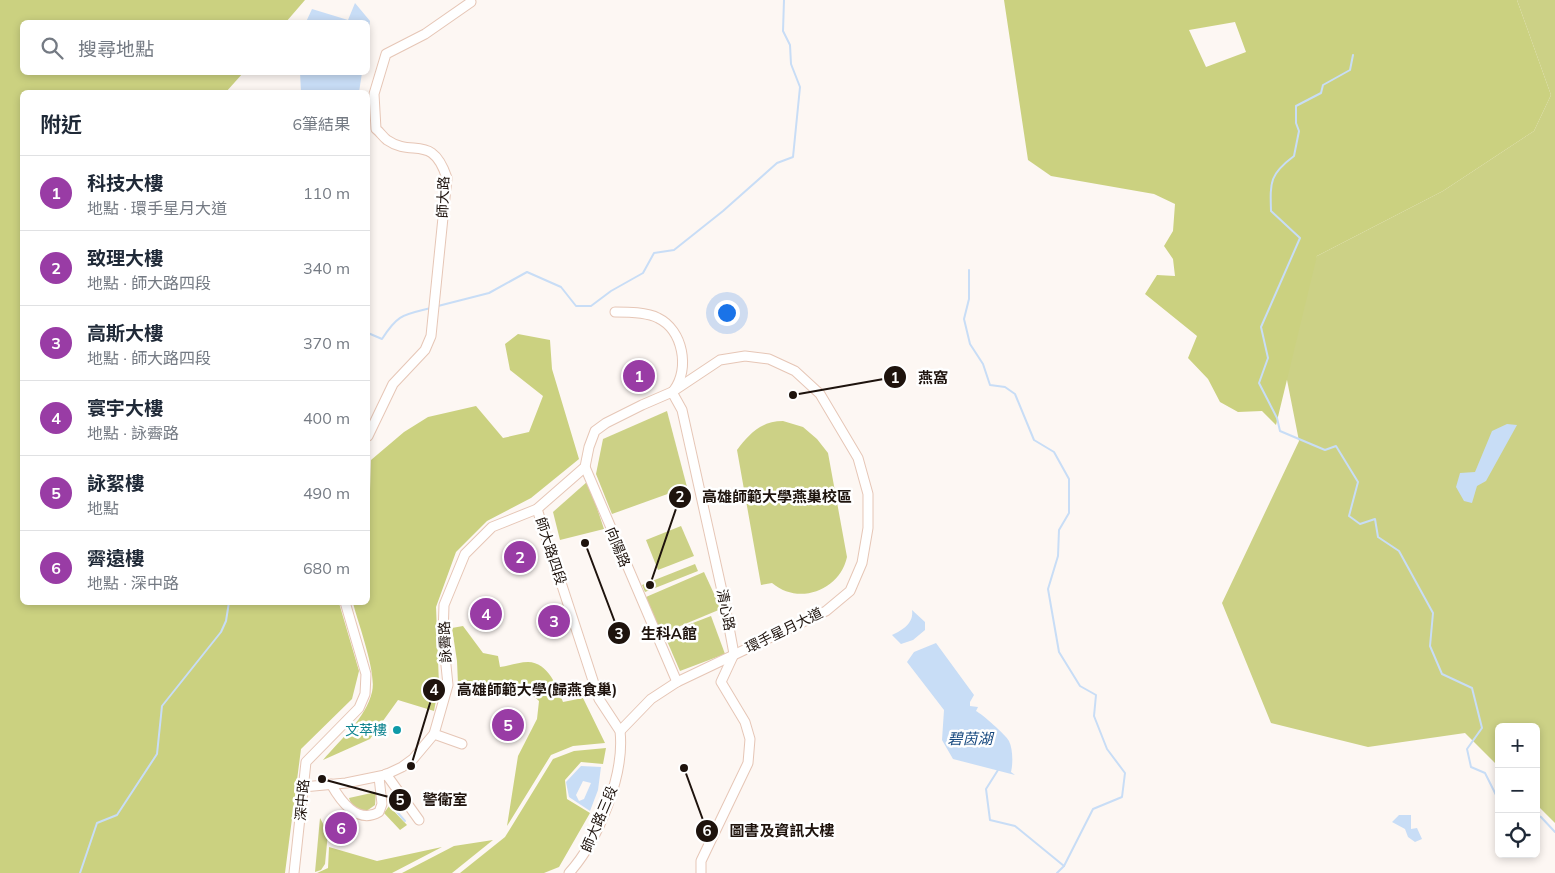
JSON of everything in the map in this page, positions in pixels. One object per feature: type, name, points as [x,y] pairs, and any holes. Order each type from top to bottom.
[{"type":"street","name":"師大路","points":[[370,432],[393,384],[425,350],[431,336],[446,178],[436,156],[424,148],[388,141],[376,129],[374,94],[386,54],[425,34],[471,2]]},
{"type":"street","points":[[615,312],[657,317],[671,326],[684,357],[679,383],[672,392]]},
{"type":"street","name":"環手星月大道","points":[[585,467],[588,447],[595,431],[606,423],[642,404],[672,392],[720,360],[745,356],[769,359],[795,371],[820,394],[858,458],[868,494],[868,528],[862,563],[850,591],[826,610],[677,682],[651,700],[620,731]]},
{"type":"street","name":"清心路","points":[[672,392],[682,410],[734,654]]},
{"type":"street","points":[[537,509],[585,467]]},
{"type":"street","name":"向陽路","points":[[585,467],[677,682]]},
{"type":"street","name":"師大路四段","points":[[537,509],[599,699],[620,731]]},
{"type":"street","name":"詠霽路","points":[[305,786],[383,776],[402,767],[413,759],[434,734],[448,685],[443,636],[444,605],[466,554],[492,527],[537,509]]},
{"type":"street","name":"深中路","points":[[294,873],[305,786],[306,762],[359,708],[365,694],[366,674],[346,605]]},
{"type":"street","points":[[701,873],[701,860],[748,763],[750,739],[746,722],[721,682],[734,654]]},
{"type":"street","name":"師大路三段","points":[[569,873],[583,858],[608,802],[618,766],[620,731]]},
{"type":"street","points":[[434,734],[462,744]]},
{"type":"street","points":[[331,784],[348,808],[359,814],[367,815],[378,812],[382,804],[383,776]]},
{"type":"street","points":[[383,776],[419,820]]},
{"type":"green space","points":[[0,0],[305,0],[288,20],[20,20],[20,75],[241,75],[228,90],[20,90],[20,605],[340,605],[359,671],[352,699],[301,749],[285,873],[0,873]]},
{"type":"green space","points":[[1004,0],[1517,0],[1551,95],[1534,131],[1443,191],[1317,256],[1276,425],[1262,411],[1238,412],[1220,402],[1208,379],[1188,358],[1197,336],[1145,294],[1157,275],[1175,276],[1173,259],[1164,246],[1173,231],[1175,204],[1154,194],[1051,176],[1028,160]],"holes":[[[1235,22],[1246,52],[1206,67],[1189,30]]]},
{"type":"green space","points":[[1517,0],[1555,0],[1555,823],[1540,808],[1540,723],[1495,723],[1495,763],[1465,733],[1368,747],[1271,723],[1222,603],[1299,441],[1276,324],[1317,256],[1443,191],[1534,131],[1551,95]]},
{"type":"green space","points":[[518,334],[550,340],[552,369],[579,459],[531,498],[487,521],[456,552],[436,607],[439,685],[434,711],[398,700],[370,739],[323,760],[358,720],[369,702],[372,692],[373,684],[370,661],[354,605],[370,605],[371,460],[404,432],[428,417],[476,406],[503,438],[529,432],[543,396],[510,370],[505,344]]},
{"type":"green space","points":[[667,411],[687,487],[612,514],[596,474],[603,439]]},
{"type":"green space","points":[[783,421],[803,427],[817,439],[828,453],[847,557],[843,569],[836,578],[827,586],[806,594],[783,590],[772,583],[761,585],[737,450],[746,439],[762,426],[768,423]]},
{"type":"green space","points":[[588,481],[604,529],[560,540],[553,512]]},
{"type":"green space","points":[[681,526],[694,556],[658,570],[646,540]]},
{"type":"green space","points":[[695,564],[698,571],[645,592],[642,585]]},
{"type":"green space","points":[[704,572],[721,609],[661,634],[646,597]]},
{"type":"green space","points":[[711,616],[725,654],[680,671],[664,634]]},
{"type":"green space","points":[[463,626],[483,653],[498,656],[500,667],[525,662],[535,663],[547,671],[563,702],[583,698],[605,743],[573,746],[551,755],[507,826],[518,756],[537,719],[539,701],[529,692],[458,684],[452,628]]},
{"type":"green space","points":[[606,748],[603,764],[581,762],[565,780],[567,799],[590,813],[559,867],[544,873],[460,873],[505,837],[553,759],[574,751]]},
{"type":"green space","points":[[376,792],[375,805],[368,810],[360,811],[352,806],[349,798]]},
{"type":"green space","points":[[389,806],[407,825],[400,830],[384,813]]},
{"type":"green space","points":[[320,818],[328,833],[325,864],[321,870],[315,872]]},
{"type":"green space","points":[[493,840],[452,873],[402,873],[454,846]]},
{"type":"green space","points":[[329,847],[377,861],[442,847],[392,873],[317,873],[328,868]]},
{"type":"water","points":[[355,3],[369,20],[348,20]]},
{"type":"water","points":[[312,9],[348,20],[307,20]]},
{"type":"water","points":[[300,75],[362,75],[359,90],[301,90]]},
{"type":"water","points":[[1507,424],[1517,425],[1486,481],[1477,486],[1472,503],[1464,501],[1456,487],[1460,473],[1475,472],[1492,431]]},
{"type":"water","points":[[912,610],[925,622],[925,630],[913,640],[901,644],[892,635],[904,628],[909,622]]},
{"type":"water","name":"碧茵湖","points":[[936,643],[974,695],[970,706],[978,707],[976,711],[994,725],[1009,741],[1012,756],[1011,772],[1015,775],[953,759],[942,740],[944,710],[907,662],[914,652]]},
{"type":"water","points":[[581,766],[601,767],[598,790],[590,811],[569,797],[566,782]],"holes":[[[583,781],[591,783],[584,799],[579,801],[576,795]]]},
{"type":"water","points":[[1399,815],[1411,815],[1411,829],[1417,828],[1422,839],[1415,842],[1408,837],[1405,829],[1392,822]]},
{"type":"waterway","points":[[438,306],[489,293],[527,272],[561,287],[576,306],[591,306],[611,291],[643,273],[654,253],[674,250],[723,211],[777,163],[793,157],[800,87],[791,64],[790,45],[783,31],[784,0]]},
{"type":"waterway","points":[[1353,55],[1350,70],[1323,85],[1321,93],[1296,106],[1296,123],[1299,131],[1294,156],[1280,168],[1273,179],[1271,211],[1300,238],[1261,327],[1268,358],[1259,383],[1277,418],[1280,431],[1325,450],[1336,446],[1358,482],[1349,516],[1360,524],[1375,519],[1378,537],[1399,551],[1433,613],[1430,646],[1442,674],[1472,688],[1482,728],[1467,749],[1471,767],[1485,773],[1495,793]]},
{"type":"waterway","points":[[969,270],[969,299],[964,319],[970,344],[983,364],[990,385],[1005,387],[1015,394],[1034,440],[1054,452],[1069,479],[1069,513],[1059,530],[1058,556],[1048,589],[1059,652],[1080,686],[1096,695],[1094,716],[1107,749],[1125,773],[1122,797],[1093,809],[1064,866]]},
{"type":"waterway","points":[[370,334],[382,339],[397,320],[407,314],[431,308]]},
{"type":"waterway","points":[[80,873],[97,823],[117,815],[157,754],[162,706],[221,632],[226,621],[229,605]]},
{"type":"waterway","points":[[998,770],[986,789],[990,820],[1015,826],[1064,866],[1057,873]]},
{"type":"waterway","points":[[390,796],[391,805],[405,821]]},
{"type":"waterway","points":[[1540,817],[1555,832]]},
{"type":"place","name":"科技大樓","points":[[639,376]]},
{"type":"place","name":"燕窩","points":[[793,395]]},
{"type":"place","name":"生科A館","points":[[585,543]]},
{"type":"place","name":"致理大樓","points":[[520,557]]},
{"type":"place","name":"高雄師範大學燕巢校區","points":[[650,585]]},
{"type":"place","name":"寰宇大樓","points":[[486,614]]},
{"type":"place","name":"高斯大樓","points":[[554,621]]},
{"type":"place","name":"詠絮樓","points":[[508,725]]},
{"type":"place","name":"文萃樓","points":[[397,730]]},
{"type":"place","name":"高雄師範大學(歸燕食巢)","points":[[411,766]]},
{"type":"place","name":"圖書及資訊大樓","points":[[684,768]]},
{"type":"place","name":"警衛室","points":[[322,779]]},
{"type":"place","name":"霽遠樓","points":[[341,828]]}]
